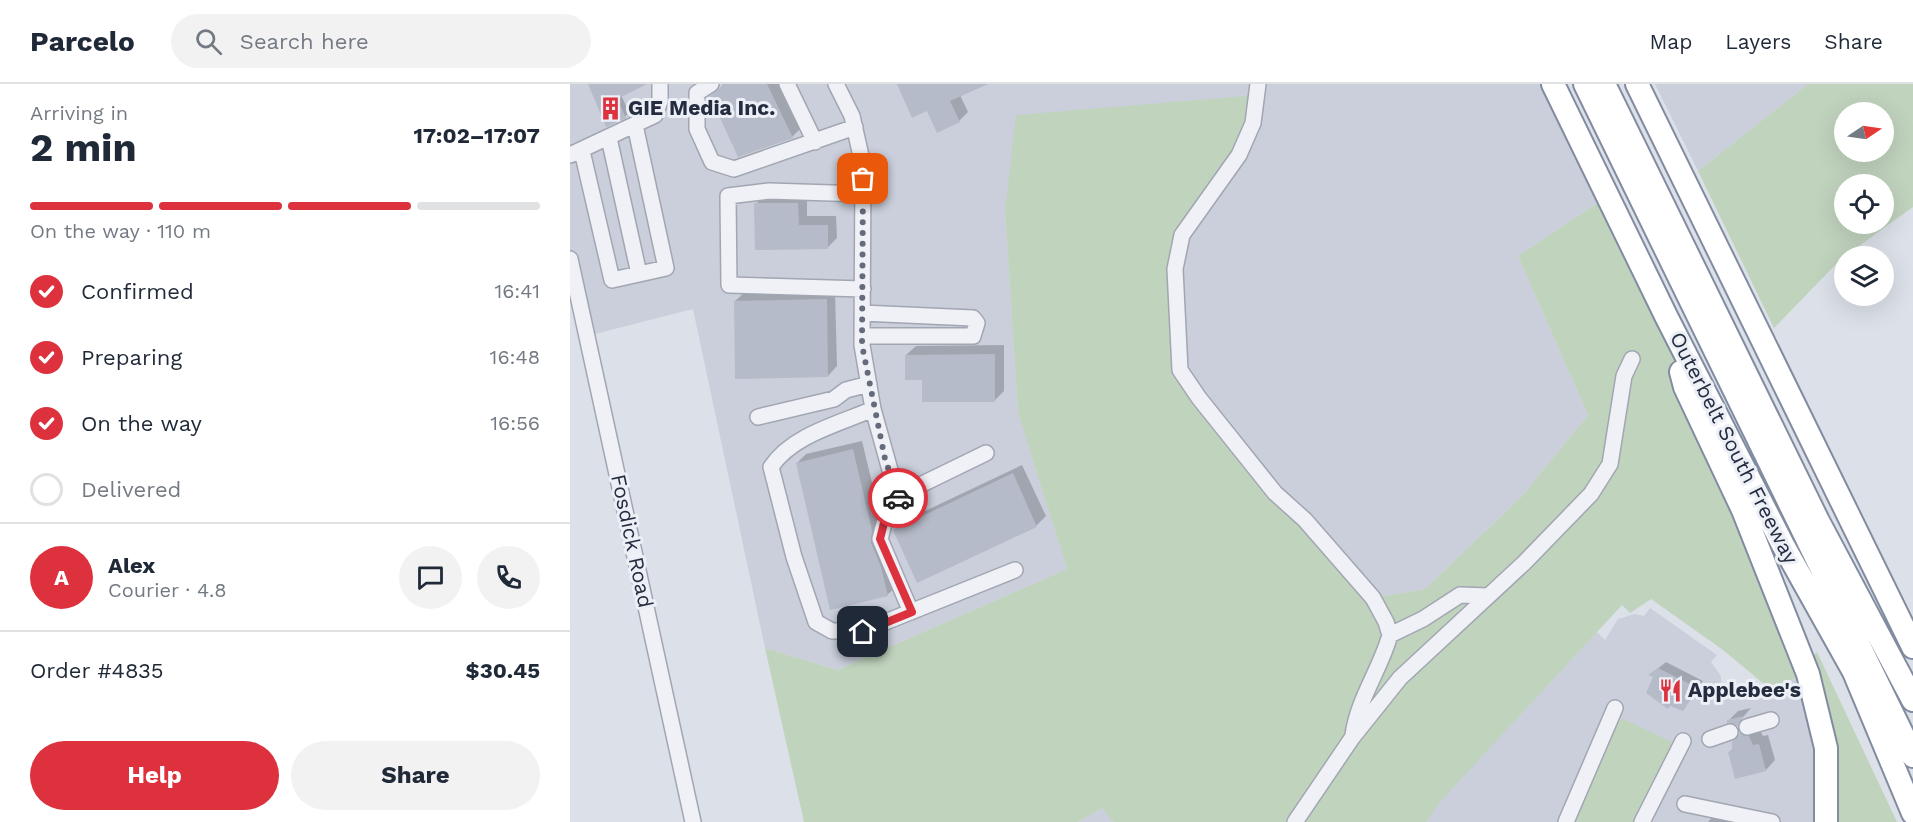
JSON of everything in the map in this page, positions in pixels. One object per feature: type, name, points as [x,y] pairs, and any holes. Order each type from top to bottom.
[{"type":"highway","name":"Outerbelt South Freeway","points":[[1553,84],[1668,318],[1692,382],[1854,672],[1913,813]]},
{"type":"highway","points":[[1585,84],[1913,700]]},
{"type":"highway","points":[[1604,84],[1913,756]]},
{"type":"highway","points":[[1637,84],[1913,647]]},
{"type":"highway","points":[[1692,382],[1808,674],[1826,748],[1826,822]]},
{"type":"street","points":[[635,125],[666,268],[612,280],[576,153],[655,114],[660,101],[660,84]]},
{"type":"street","points":[[711,84],[697,93],[697,129],[712,162],[734,169],[855,127]]},
{"type":"street","points":[[787,84],[815,142]]},
{"type":"street","points":[[836,84],[855,127],[863,165],[862,336],[873,409],[895,488],[902,493]]},
{"type":"street","points":[[1258,84],[1253,123],[1239,155],[1182,235],[1175,269],[1180,370],[1199,398],[1275,493],[1305,520],[1373,598],[1390,635]]},
{"type":"street","points":[[609,138],[639,274]]},
{"type":"street","points":[[863,194],[769,191],[728,196],[729,285],[863,289]]},
{"type":"street","name":"Fosdick Road","points":[[570,259],[693,822]]},
{"type":"street","points":[[862,314],[973,318],[977,322],[973,336],[862,336]]},
{"type":"street","points":[[1295,822],[1352,738],[1400,678],[1488,596],[1591,494],[1606,470],[1612,455],[1624,376],[1632,359]]},
{"type":"street","points":[[759,417],[834,399],[846,390],[869,384]]},
{"type":"street","points":[[873,409],[797,442],[780,452],[771,467],[773,482],[816,622],[832,631],[863,632],[1015,570]]},
{"type":"street","points":[[912,612],[880,539],[885,519],[902,493],[986,453]]},
{"type":"street","points":[[1352,738],[1358,708],[1372,683],[1390,635],[1423,619],[1460,595],[1488,596]]},
{"type":"street","points":[[1566,822],[1615,708]]},
{"type":"street","points":[[1747,728],[1771,720]]},
{"type":"street","points":[[1710,739],[1730,732]]},
{"type":"street","points":[[1642,822],[1683,741]]},
{"type":"street","points":[[1685,804],[1772,822]]},
{"type":"shaded area","points":[[570,84],[1553,84],[1608,196],[1518,256],[1588,415],[1522,496],[1425,589],[1373,598],[1005,211],[1018,411],[1067,569],[837,670],[765,648],[693,309],[587,336],[570,263]]},
{"type":"shaded area","points":[[1655,84],[1808,84],[1698,171]]},
{"type":"shaded area","points":[[1650,608],[1717,655],[1711,662],[1721,676],[1721,687],[1717,697],[1767,686],[1770,688],[1800,677],[1815,727],[1818,822],[1426,822],[1438,803],[1597,632],[1605,640],[1618,619],[1635,614],[1644,616]]},
{"type":"shaded area","points":[[1102,808],[1113,822],[1078,822]]},
{"type":"green space","points":[[1808,84],[1913,84],[1913,207],[1894,221],[1894,174],[1834,174],[1834,234],[1876,234],[1859,246],[1834,246],[1834,266],[1774,328],[1698,171]]},
{"type":"green space","points":[[1258,95],[1253,123],[1182,235],[1180,370],[1373,598],[1425,589],[1522,496],[1588,415],[1518,256],[1608,196],[1808,674],[1769,688],[1723,650],[1651,599],[1630,613],[1622,605],[1439,803],[1426,822],[1113,822],[1102,808],[1078,822],[804,822],[765,648],[837,670],[1067,569],[1018,412],[1005,211],[1016,115]]},
{"type":"green space","points":[[1817,652],[1897,822],[1834,822],[1837,780],[1833,738],[1812,657]]},
{"type":"green space","points":[[1623,719],[1689,750],[1651,822],[1573,822],[1590,790],[1590,781],[1615,722]]},
{"type":"building","name":"GIE Media Inc.","points":[[588,84],[647,84],[617,99],[626,118],[606,127]]},
{"type":"building","points":[[725,84],[767,84],[793,138],[738,157],[710,96]]},
{"type":"building","points":[[897,84],[988,84],[950,101],[960,122],[937,133],[927,111],[912,118]]},
{"type":"building","points":[[754,203],[798,203],[799,225],[828,225],[828,249],[755,250]]},
{"type":"building","points":[[827,299],[828,377],[735,379],[734,301]]},
{"type":"building","points":[[995,354],[995,402],[922,402],[922,380],[905,380],[905,355]]},
{"type":"building","points":[[853,449],[872,530],[871,543],[881,567],[888,596],[830,610],[796,463]]},
{"type":"building","points":[[1013,473],[1037,527],[917,583],[893,530]]},
{"type":"building","points":[[1658,668],[1698,688],[1683,711],[1670,706],[1668,709],[1646,693],[1653,677],[1648,675]]},
{"type":"building","points":[[1744,716],[1737,726],[1727,723],[1727,720]]},
{"type":"building","points":[[1740,733],[1749,736],[1753,745],[1759,744],[1766,771],[1735,779],[1728,752],[1732,751],[1732,742]]},
{"type":"way so far","points":[[863,179],[862,345],[873,409],[885,459],[895,488],[902,493],[898,498]]},
{"type":"place","name":"GIE Media Inc.","points":[[610,108]]},
{"type":"place","name":"Applebee's","points":[[1670,690]]},
{"type":"route","points":[[863,632],[912,612],[880,539],[885,519],[898,498]]}]
